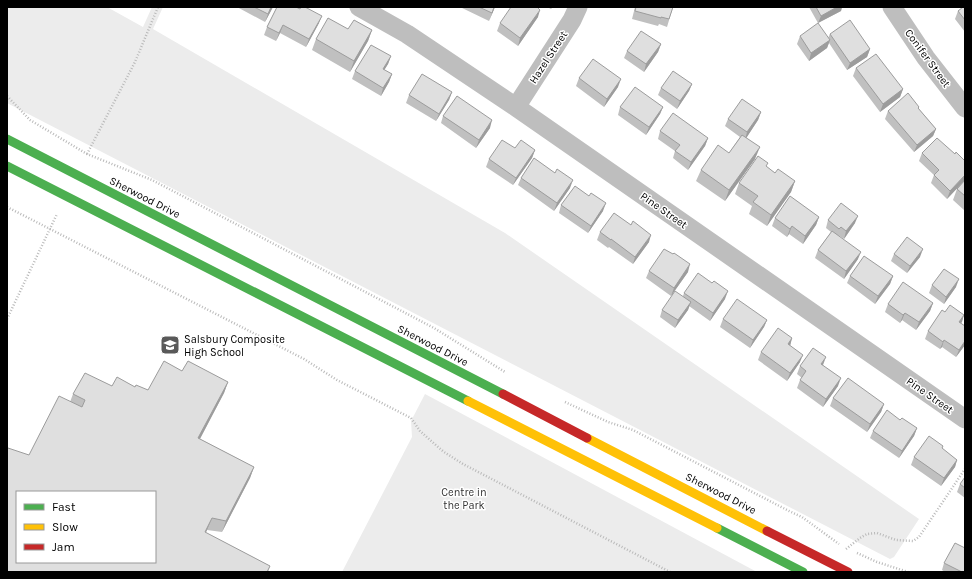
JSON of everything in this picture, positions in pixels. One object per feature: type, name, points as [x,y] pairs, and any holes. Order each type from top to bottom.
[{"type":"main road","name":"Sherwood Drive","points":[[7,139],[848,572]]},
{"type":"main road","points":[[7,166],[803,572]]},
{"type":"street","name":"Pine Street","points":[[359,7],[407,34],[516,107],[965,419]]},
{"type":"street","name":"Hazel Street","points":[[516,107],[572,20],[578,7]]},
{"type":"street","name":"Conifer Street","points":[[892,7],[926,58],[965,108]]},
{"type":"path","points":[[84,159],[135,62],[158,7]]},
{"type":"path","points":[[7,96],[30,120],[87,154],[152,180],[216,213],[434,328],[507,373]]},
{"type":"path","points":[[7,207],[304,359],[337,380],[410,418],[420,431],[430,440],[444,452],[463,464],[670,572]]},
{"type":"path","points":[[7,319],[51,230],[59,210]]},
{"type":"path","points":[[560,400],[608,422],[633,430],[796,514],[846,549],[877,562],[908,572]]},
{"type":"path","points":[[846,549],[867,534],[877,533],[896,540],[913,541],[919,537],[965,470]]},
{"type":"green space","points":[[7,7],[107,7],[143,27],[152,7],[163,7],[153,29],[505,233],[919,519],[894,557],[890,559],[7,103]]},
{"type":"green space","name":"Centre in the Park","points":[[425,394],[757,572],[342,572],[412,437],[411,421]]},
{"type":"building","points":[[254,7],[271,7],[268,14]]},
{"type":"building","points":[[277,7],[296,7],[300,9],[301,7],[305,7],[322,16],[309,39],[283,25],[279,33],[267,27]]},
{"type":"building","points":[[479,7],[494,7],[492,13]]},
{"type":"building","points":[[511,7],[537,7],[540,10],[520,38],[500,23]]},
{"type":"building","points":[[636,7],[673,7],[669,19],[635,11]]},
{"type":"building","points":[[816,7],[837,7],[821,16]]},
{"type":"building","points":[[965,7],[965,20],[958,11]]},
{"type":"building","points":[[328,18],[348,29],[354,20],[372,30],[354,61],[316,39]]},
{"type":"building","points":[[850,20],[870,49],[850,63],[830,34]]},
{"type":"building","points":[[818,23],[830,40],[811,53],[800,36]]},
{"type":"building","points":[[641,31],[661,44],[646,64],[627,51]]},
{"type":"building","points":[[371,45],[391,56],[383,69],[392,74],[383,88],[355,71]]},
{"type":"building","points":[[876,54],[903,89],[883,104],[856,68]]},
{"type":"building","points":[[593,59],[621,79],[607,99],[579,78]]},
{"type":"building","points":[[673,71],[692,84],[680,101],[661,88]]},
{"type":"building","points":[[422,74],[452,92],[439,114],[409,95]]},
{"type":"building","points":[[635,87],[663,107],[649,127],[620,107]]},
{"type":"building","points":[[908,93],[919,107],[918,108],[936,129],[917,145],[888,111]]},
{"type":"building","points":[[457,96],[492,120],[479,140],[443,116]]},
{"type":"building","points":[[742,99],[761,112],[747,132],[728,119]]},
{"type":"building","points":[[673,113],[708,138],[691,162],[675,151],[680,145],[660,131]]},
{"type":"building","points":[[742,135],[760,147],[729,190],[701,170],[718,145],[729,153]]},
{"type":"building","points":[[937,138],[955,154],[956,152],[965,161],[965,175],[950,191],[934,175],[939,170],[922,153]]},
{"type":"building","points":[[502,140],[515,148],[521,140],[535,150],[516,178],[489,159]]},
{"type":"building","points":[[758,156],[768,163],[766,166],[775,173],[778,169],[795,181],[771,215],[753,202],[758,196],[739,183]]},
{"type":"building","points":[[534,158],[555,173],[557,169],[573,180],[557,203],[521,178]]},
{"type":"building","points":[[965,180],[965,196],[957,189]]},
{"type":"building","points":[[575,186],[589,196],[591,193],[606,203],[591,226],[561,205]]},
{"type":"building","points":[[790,196],[819,217],[805,236],[792,226],[790,229],[775,218]]},
{"type":"building","points":[[841,203],[858,216],[846,231],[841,227],[839,229],[828,220]]},
{"type":"building","points":[[614,213],[631,225],[633,221],[651,235],[635,257],[600,232]]},
{"type":"building","points":[[832,231],[861,252],[846,271],[818,250]]},
{"type":"building","points":[[907,237],[923,249],[910,266],[894,254]]},
{"type":"building","points":[[664,249],[673,254],[674,253],[690,264],[674,288],[649,271]]},
{"type":"building","points":[[864,256],[893,276],[878,296],[850,276]]},
{"type":"building","points":[[944,269],[959,279],[946,297],[932,285]]},
{"type":"building","points":[[698,273],[712,283],[714,281],[728,291],[713,313],[684,293]]},
{"type":"building","points":[[903,282],[933,303],[919,322],[905,313],[903,315],[888,304]]},
{"type":"building","points":[[675,291],[691,302],[678,320],[662,310]]},
{"type":"building","points":[[737,299],[767,320],[753,340],[723,319]]},
{"type":"building","points":[[950,305],[964,315],[959,322],[965,326],[965,341],[959,350],[944,340],[943,342],[928,331],[942,310],[945,312]]},
{"type":"building","points":[[778,328],[792,338],[788,344],[803,355],[790,373],[761,352]]},
{"type":"building","points":[[813,348],[826,357],[821,364],[841,378],[826,399],[800,380],[806,371],[800,366]]},
{"type":"building","name":"Salsbury Composite High School","points":[[164,361],[182,371],[188,361],[228,382],[198,438],[254,467],[226,521],[212,518],[205,532],[270,566],[267,572],[7,572],[8,448],[29,455],[59,396],[82,407],[85,400],[73,394],[85,373],[112,386],[117,377],[135,387],[136,385],[148,390]]},
{"type":"building","points":[[848,378],[884,404],[870,424],[833,398]]},
{"type":"building","points":[[887,410],[900,420],[902,418],[917,428],[902,451],[873,431]]},
{"type":"building","points":[[929,436],[943,446],[942,448],[957,460],[944,478],[914,457]]},
{"type":"building","points":[[965,477],[965,488],[960,484]]},
{"type":"building","points":[[955,543],[965,548],[965,572],[944,563]]},
{"type":"traffic: fast","points":[[7,139],[503,394]]},
{"type":"traffic: fast","points":[[7,166],[468,401]]},
{"type":"traffic: fast","points":[[717,528],[803,572]]},
{"type":"traffic: slow","points":[[468,401],[717,528]]},
{"type":"traffic: slow","points":[[587,438],[767,531]]},
{"type":"traffic: jam","points":[[503,394],[587,438]]},
{"type":"traffic: jam","points":[[767,531],[848,572]]},
{"type":"place","name":"Salsbury Composite High School","points":[[170,345]]}]
